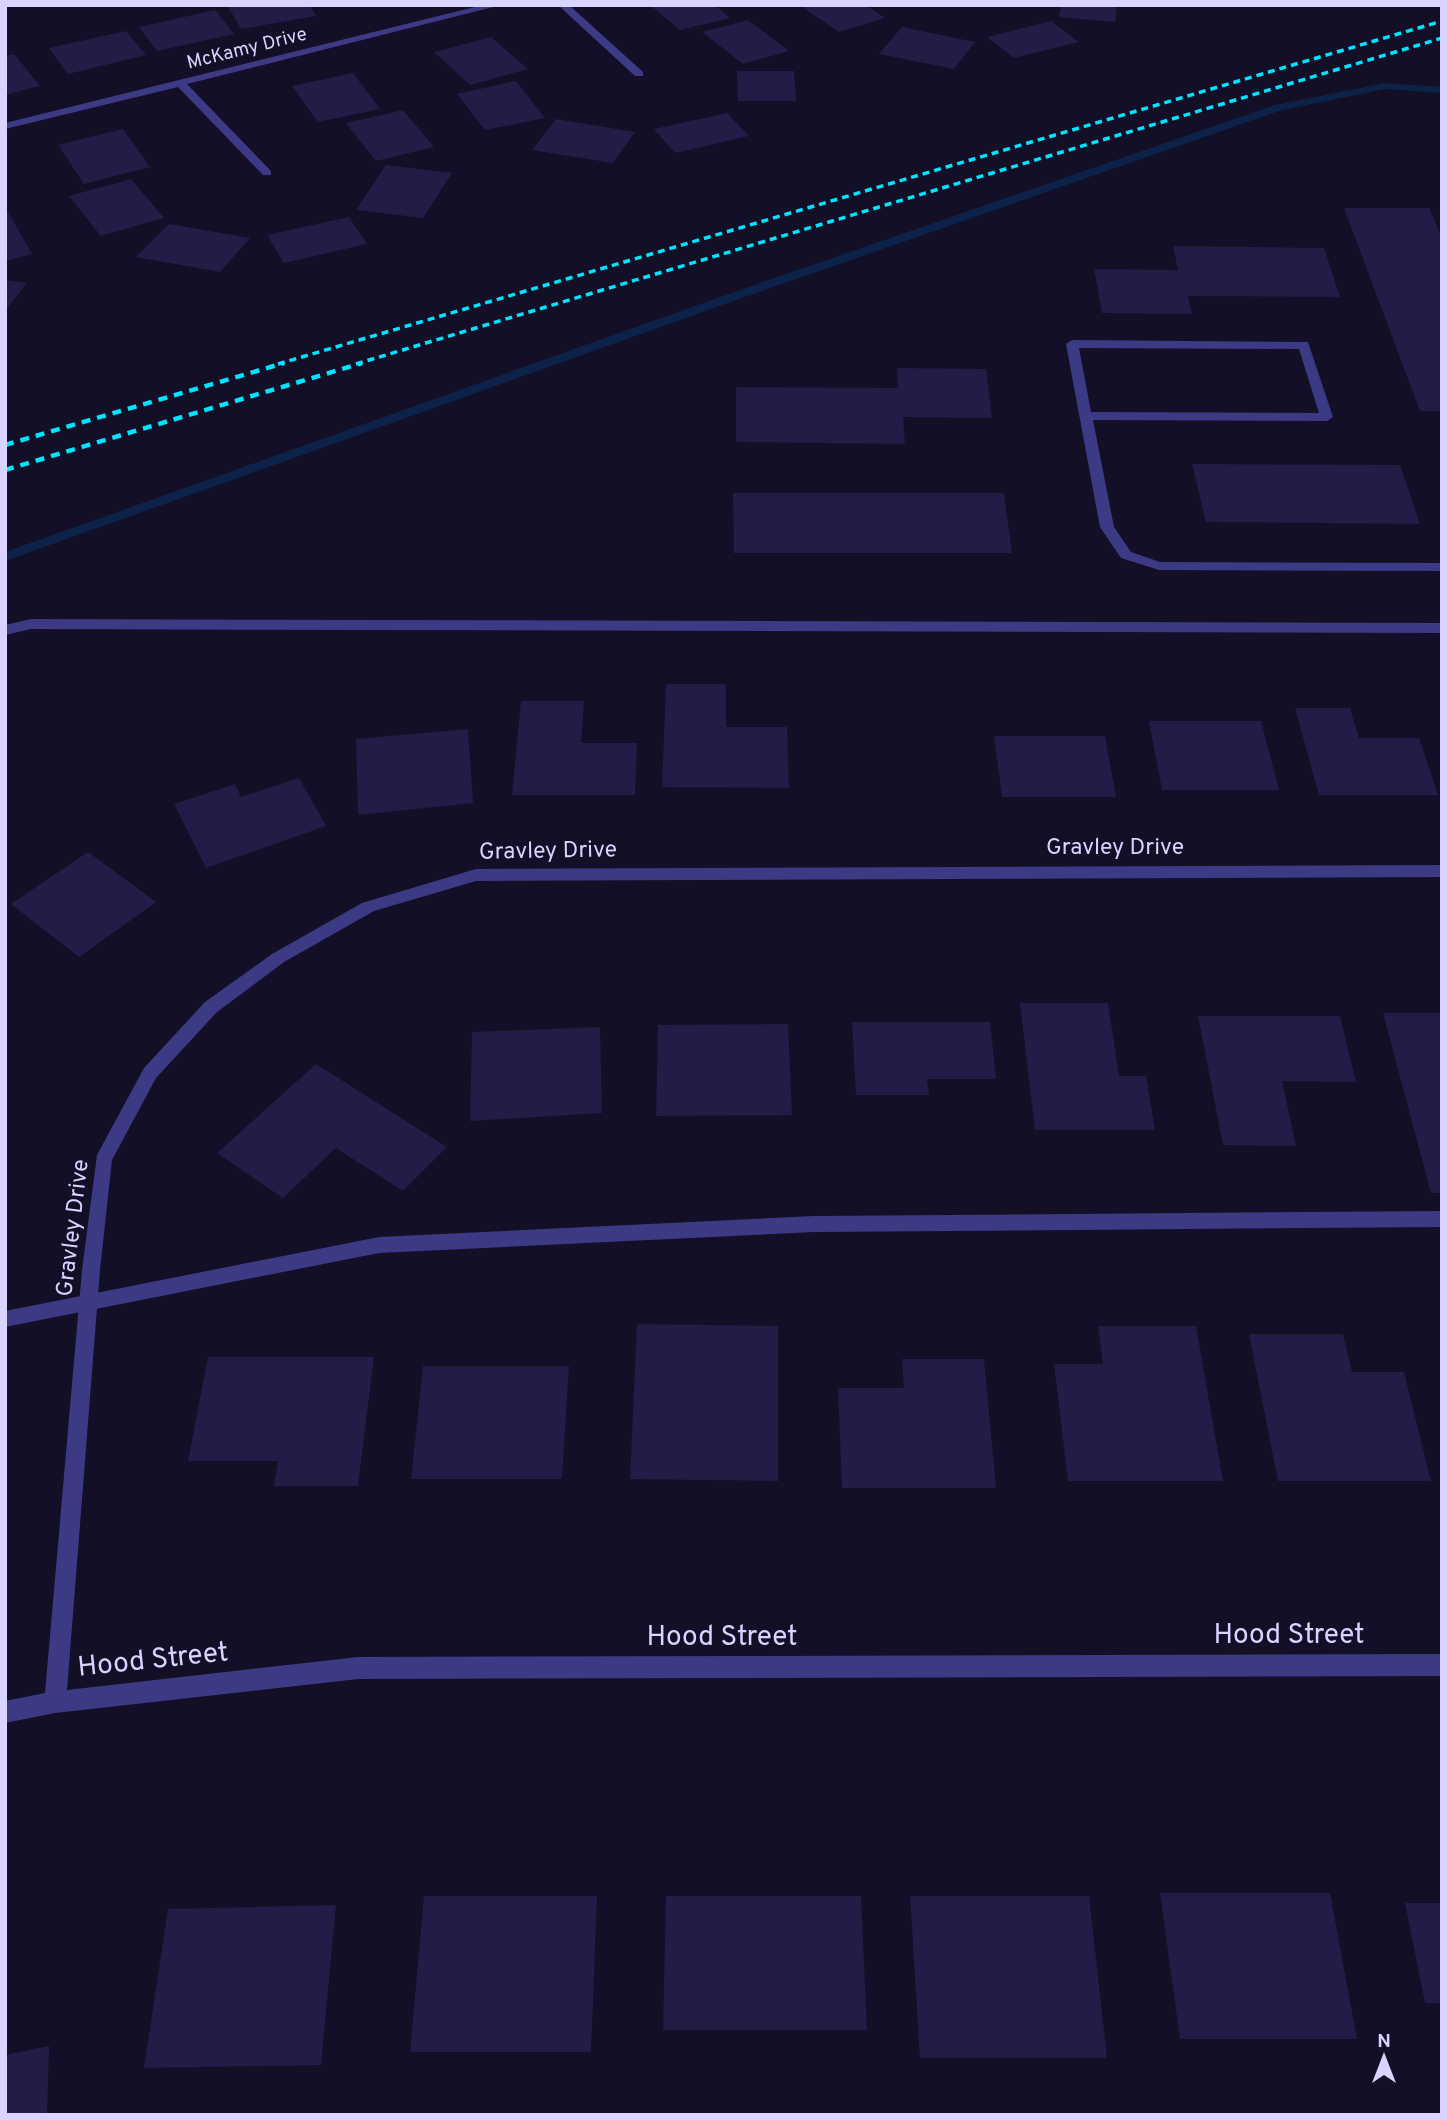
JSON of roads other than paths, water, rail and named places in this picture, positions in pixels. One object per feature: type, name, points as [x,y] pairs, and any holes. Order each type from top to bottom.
[{"type":"street","name":"McKamy Drive","points":[[5,126],[496,5]]},
{"type":"street","points":[[563,5],[639,74]]},
{"type":"street","points":[[180,83],[267,173]]},
{"type":"street","points":[[1086,416],[1327,417],[1304,345],[1072,344],[1107,527],[1126,555],[1159,566],[1442,567]]},
{"type":"street","points":[[5,630],[31,624],[1442,628]]},
{"type":"street","name":"Gravley Drive","points":[[55,1702],[103,1160],[150,1073],[211,1007],[278,958],[368,907],[476,875],[1442,871]]},
{"type":"street","points":[[5,1319],[379,1245],[814,1224],[1442,1219]]},
{"type":"street","name":"Hood Street","points":[[5,1712],[55,1702],[358,1668],[1442,1665]]},
{"type":"waterway","points":[[5,557],[738,295],[1279,107],[1385,86],[1442,90]]},
{"type":"railway","points":[[278,364],[1442,21]]},
{"type":"railway","points":[[356,364],[1442,38]]},
{"type":"railway","points":[[5,445],[284,363]]},
{"type":"railway","points":[[5,470],[362,363]]}]
